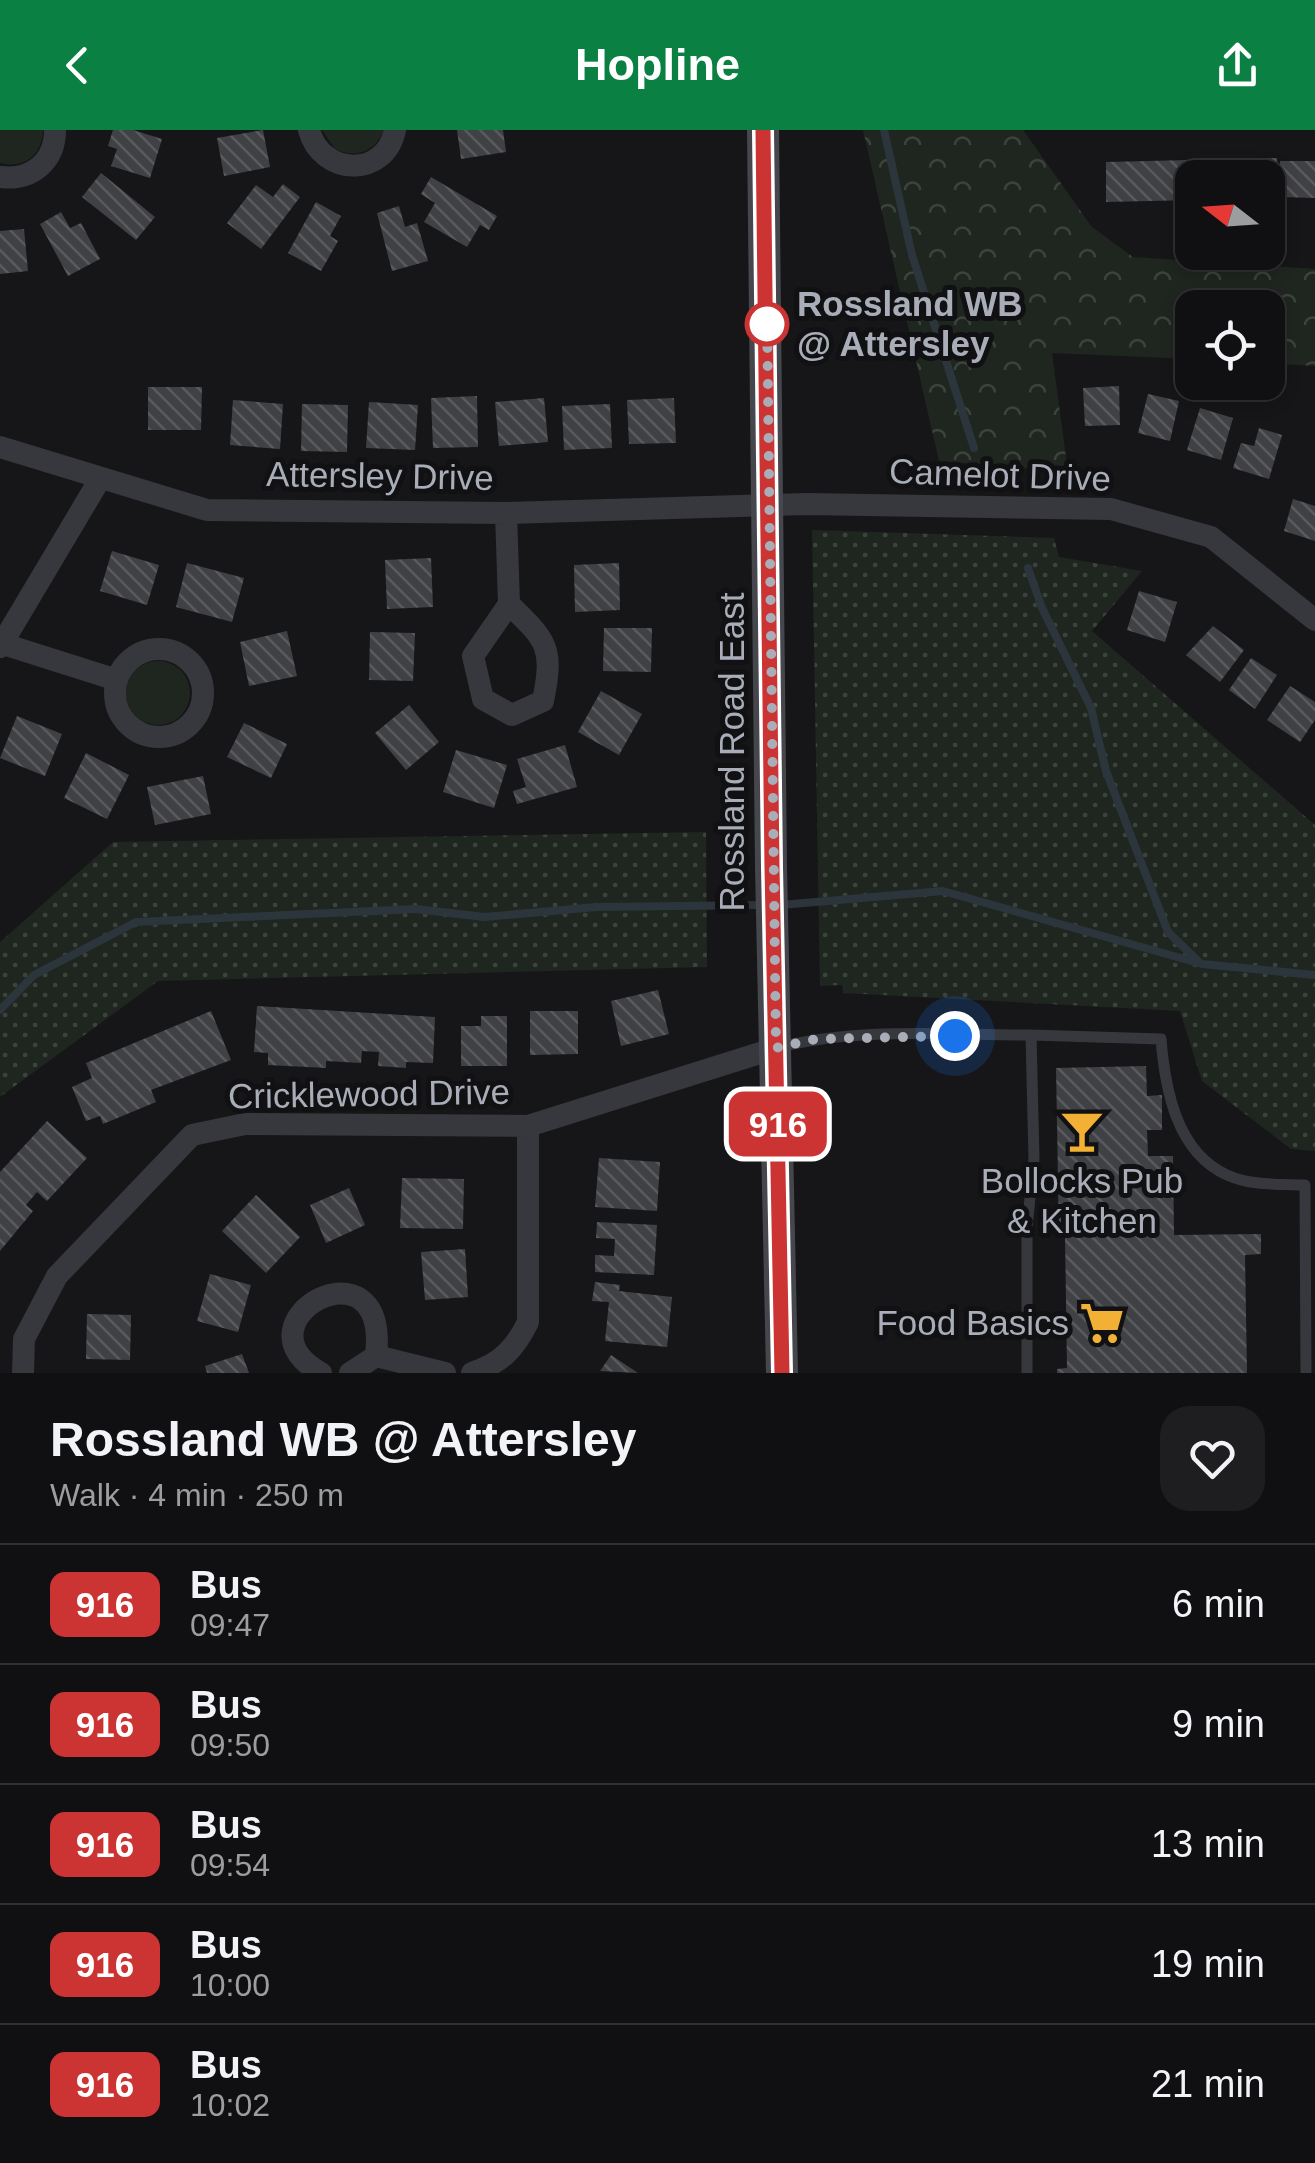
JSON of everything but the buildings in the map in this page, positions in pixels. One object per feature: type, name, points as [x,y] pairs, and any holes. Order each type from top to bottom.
[{"type":"main road","name":"Rossland Road East","points":[[763,130],[782,1373]]},
{"type":"street","points":[[0,177],[28,175],[40,167],[50,156],[55,130]]},
{"type":"street","points":[[309,130],[320,153],[346,167],[374,161],[386,152],[395,130]]},
{"type":"street","name":"Attersley Drive","points":[[0,447],[206,510],[506,513],[770,504]]},
{"type":"street","points":[[100,479],[1,645],[116,680]]},
{"type":"street","name":"Camelot Drive","points":[[770,504],[1111,510],[1211,536],[1315,620]]},
{"type":"street","points":[[506,513],[509,604],[472,656],[483,700],[512,715],[542,701],[550,664],[540,633],[509,604]]},
{"type":"street","name":"Cricklewood Drive","points":[[23,1373],[24,1339],[57,1276],[192,1135],[245,1124],[528,1126],[776,1048]]},
{"type":"street","points":[[472,1373],[507,1355],[528,1322],[528,1126]]},
{"type":"street","points":[[322,1373],[301,1356],[295,1331],[304,1307],[327,1294],[340,1293],[364,1303],[376,1327],[376,1356]]},
{"type":"street","points":[[350,1373],[376,1356],[444,1373]]},
{"type":"lane","points":[[1027,1373],[1027,1227],[1034,1159],[1031,1035]]},
{"type":"lane","points":[[776,1048],[810,1040],[879,1036],[1161,1039],[1164,1078],[1176,1120],[1198,1153],[1224,1175],[1252,1183],[1305,1185],[1306,1373]]},
{"type":"green space","points":[[0,130],[43,130],[39,147],[31,158],[9,164],[0,163]]},
{"type":"green space","points":[[322,130],[384,130],[376,144],[364,152],[350,153],[335,149]]},
{"type":"green space","points":[[863,130],[1023,130],[1092,227],[1133,257],[1175,260],[1175,270],[1315,269],[1315,366],[1285,364],[1285,290],[1175,290],[1175,358],[1052,353],[1068,472],[939,461]]},
{"type":"green space","points":[[812,530],[1054,538],[1059,557],[1142,571],[1092,631],[1315,825],[1315,1151],[1291,1149],[1202,1081],[1180,1011],[843,993],[842,985],[820,986]]},
{"type":"green space","points":[[158,661],[180,671],[190,693],[180,715],[158,725],[136,715],[126,693],[136,671]]},
{"type":"green space","points":[[706,832],[707,967],[158,981],[0,1097],[0,942],[113,842]]},
{"type":"waterway","points":[[884,130],[912,255],[974,448]]},
{"type":"waterway","points":[[1028,568],[1042,608],[1091,708],[1106,771],[1168,932],[1198,961]]},
{"type":"waterway","points":[[781,905],[943,891],[1202,964],[1315,975]]},
{"type":"waterway","points":[[0,1010],[34,975],[136,922],[416,909],[484,917],[597,907],[762,905]]},
{"type":"bus line","name":"916","points":[[763,130],[782,1373]]},
{"type":"place","name":"Rossland WB @ Attersley","points":[[767,324]]},
{"type":"place","name":"Bollocks Pub & Kitchen","points":[[1082,1131]]},
{"type":"place","name":"Food Basics","points":[[1102,1323]]},
{"type":"route","points":[[767,324],[767,309],[776,1048],[816,1039],[955,1036]]}]
